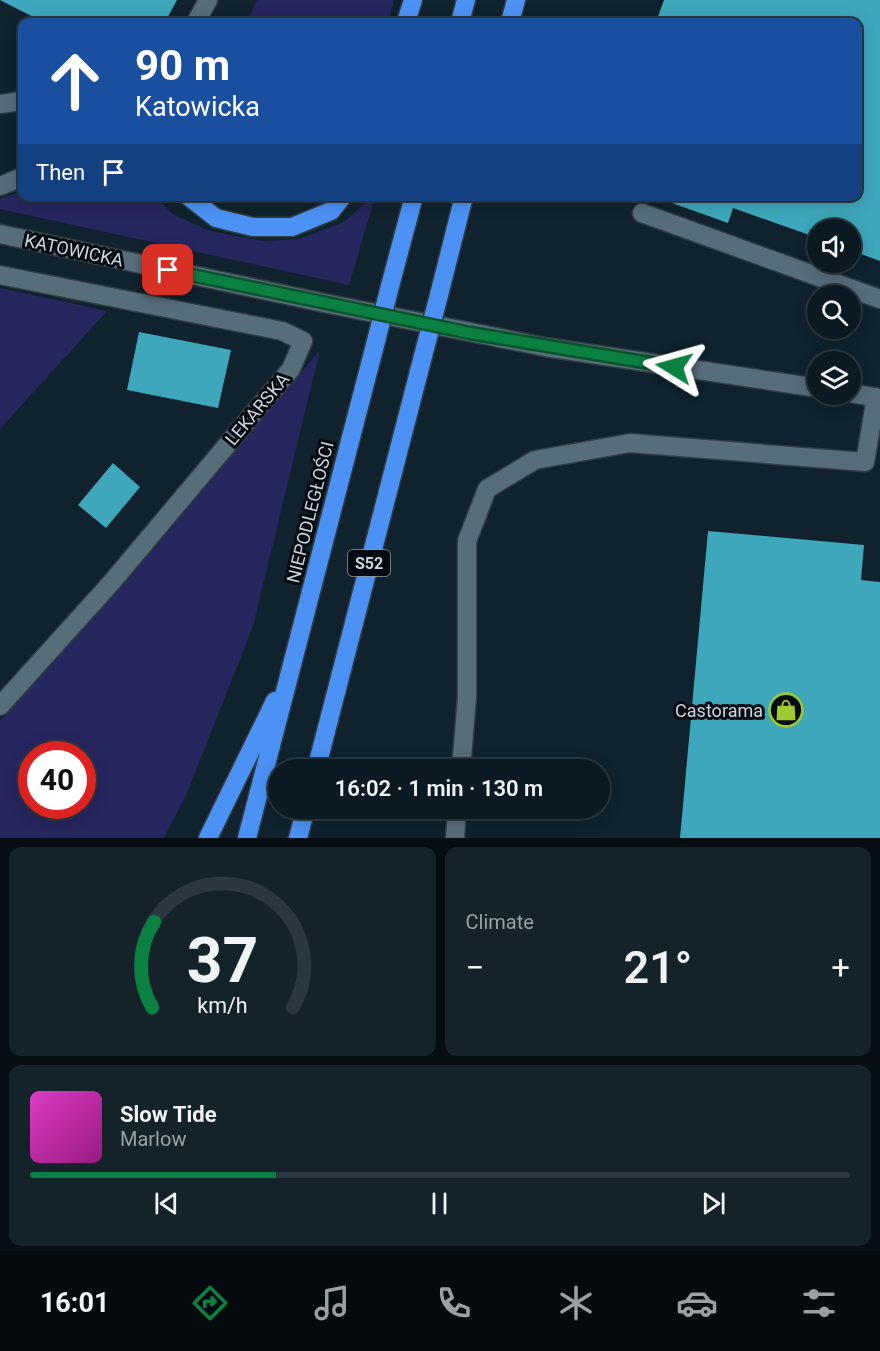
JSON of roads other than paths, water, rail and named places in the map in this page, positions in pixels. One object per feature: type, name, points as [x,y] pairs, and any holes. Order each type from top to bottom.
[{"type":"highway","points":[[407,18],[413,0]]},
{"type":"highway","points":[[461,18],[466,0]]},
{"type":"highway","points":[[511,18],[516,0]]},
{"type":"highway","points":[[194,201],[216,218],[253,227],[292,227],[331,211],[339,201]]},
{"type":"highway","name":"NIEPODLEGŁOŚCI","points":[[247,838],[413,201]]},
{"type":"highway","name":"S52","points":[[319,759],[463,201]]},
{"type":"highway","points":[[208,838],[293,665]]},
{"type":"highway","points":[[298,838],[303,819]]},
{"type":"highway","points":[[310,838],[311,819]]},
{"type":"street","points":[[198,18],[208,0]]},
{"type":"street","points":[[0,104],[18,102]]},
{"type":"street","points":[[0,186],[18,179]]},
{"type":"street","points":[[642,213],[880,299]]},
{"type":"street","name":"KATOWICKA","points":[[0,234],[545,347],[807,386]]},
{"type":"street","name":"LEKARSKA","points":[[0,275],[282,331],[303,341],[291,369],[111,584],[0,706]]},
{"type":"street","points":[[462,759],[467,697],[467,540],[487,489],[535,460],[630,443],[873,467],[878,397],[861,395]]},
{"type":"street","points":[[455,838],[456,819]]},
{"type":"place","name":"Castorama","points":[[786,710]]}]
